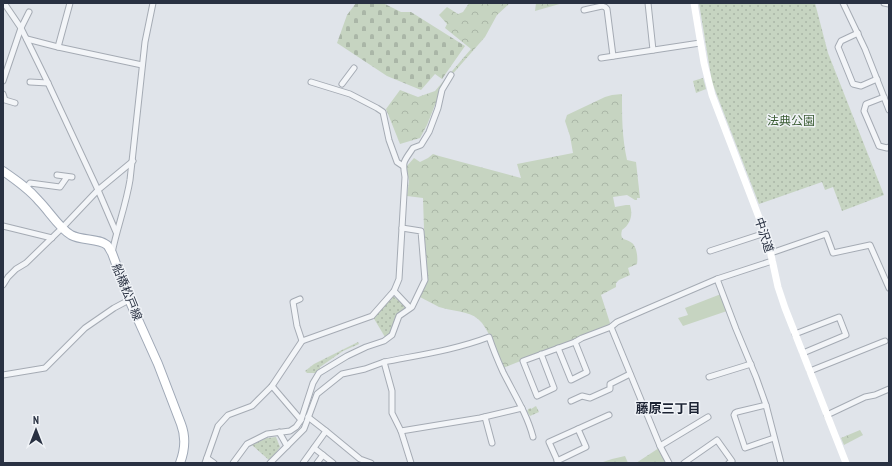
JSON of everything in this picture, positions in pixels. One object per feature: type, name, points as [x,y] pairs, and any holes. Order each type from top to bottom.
[{"type":"main road","name":"船橋松戸線","points":[[3,171],[26,188],[62,228],[70,234],[77,238],[103,242],[109,247],[129,300],[170,394],[183,430],[184,451],[180,463]]},
{"type":"street","points":[[4,3],[27,39],[98,190],[116,232]]},
{"type":"street","points":[[58,47],[70,3]]},
{"type":"street","points":[[112,253],[116,232],[127,195],[133,161],[142,65],[153,3]]},
{"type":"street","points":[[648,3],[653,50]]},
{"type":"street","name":"中沢道","points":[[694,3],[700,43],[712,95],[765,233],[778,287],[795,334],[846,463]]},
{"type":"street","points":[[843,3],[865,49],[889,110]]},
{"type":"street","points":[[884,3],[889,4]]},
{"type":"street","points":[[584,10],[602,6],[607,9],[613,56]]},
{"type":"street","points":[[3,81],[21,28],[29,12]]},
{"type":"street","points":[[858,33],[841,41],[838,47],[853,84],[861,86],[877,79]]},
{"type":"street","points":[[27,39],[142,65]]},
{"type":"street","points":[[601,58],[700,43]]},
{"type":"street","points":[[342,84],[354,68]]},
{"type":"street","points":[[214,463],[206,460],[218,426],[228,415],[252,406],[272,386],[302,341],[372,316],[394,291],[399,279],[405,178],[403,166],[404,161],[413,148],[421,146],[429,132],[438,108],[442,90],[451,75]]},
{"type":"street","points":[[30,82],[48,83]]},
{"type":"street","points":[[311,82],[350,94],[382,112],[389,140],[397,162],[403,166]]},
{"type":"street","points":[[3,94],[5,100],[15,103]]},
{"type":"street","points":[[884,97],[866,104],[864,111],[879,146],[889,148]]},
{"type":"street","points":[[3,285],[16,269],[26,263],[52,238],[98,190],[133,161]]},
{"type":"street","points":[[26,188],[30,183],[60,187],[69,177],[57,175]]},
{"type":"street","points":[[3,226],[52,238]]},
{"type":"street","points":[[233,463],[247,444],[267,434],[290,431],[296,428],[301,420],[313,383],[319,373],[347,356],[366,347],[384,341],[392,335],[399,316],[412,307],[425,280],[421,231],[402,228]]},
{"type":"street","points":[[710,251],[765,233]]},
{"type":"street","points":[[771,253],[826,234],[833,253],[870,245],[889,288]]},
{"type":"street","points":[[541,354],[554,388],[536,396],[523,361],[541,354],[575,342],[611,327],[617,322],[717,279],[772,261]]},
{"type":"street","points":[[717,279],[766,405],[781,463]]},
{"type":"street","points":[[394,291],[410,308]]},
{"type":"street","points":[[300,299],[293,302],[297,326],[302,341]]},
{"type":"street","points":[[3,376],[45,368],[85,328],[114,308],[129,300]]},
{"type":"street","points":[[795,334],[839,317],[846,335],[803,353]]},
{"type":"street","points":[[611,327],[660,446],[669,463]]},
{"type":"street","points":[[270,463],[304,429],[317,394],[342,374],[365,369],[384,362],[476,342],[489,337],[503,371],[529,424],[532,437]]},
{"type":"street","points":[[810,371],[885,341]]},
{"type":"street","points":[[558,348],[571,380],[587,372],[575,342]]},
{"type":"street","points":[[384,362],[392,391],[392,413],[401,431],[411,463]]},
{"type":"street","points":[[709,377],[751,364]]},
{"type":"street","points":[[571,401],[582,396],[590,398],[610,389],[610,384],[630,374]]},
{"type":"street","points":[[272,386],[301,420]]},
{"type":"street","points":[[827,415],[865,397],[875,395],[889,389]]},
{"type":"street","points":[[766,405],[737,412],[734,415],[745,448],[774,438]]},
{"type":"street","points":[[401,431],[485,417],[522,408]]},
{"type":"street","points":[[578,429],[586,447],[558,462],[549,442],[609,415]]},
{"type":"street","points":[[660,446],[708,416]]},
{"type":"street","points":[[485,417],[492,443]]},
{"type":"street","points":[[308,418],[360,459],[372,463]]},
{"type":"street","points":[[303,463],[326,431]]},
{"type":"street","points":[[279,432],[287,446]]},
{"type":"street","points":[[684,463],[717,440],[732,461],[729,463]]},
{"type":"street","points":[[314,448],[333,463]]},
{"type":"street","points":[[317,463],[323,455]]},
{"type":"green space","points":[[356,3],[383,3],[401,12],[411,12],[465,46],[442,79],[435,74],[421,90],[387,76],[337,43],[347,15]]},
{"type":"green space","points":[[469,3],[510,3],[497,15],[485,37],[443,85],[427,125],[420,138],[400,144],[386,109],[400,90],[418,97],[435,91],[471,49],[445,28],[447,24],[439,15],[447,7],[458,14],[463,12]]},
{"type":"green space","points":[[536,3],[563,3],[535,11]]},
{"type":"green space","name":"法典公園","points":[[699,3],[815,3],[828,53],[884,195],[842,211],[833,187],[825,190],[822,182],[759,204],[712,82]]},
{"type":"green space","points":[[703,78],[706,89],[696,93],[693,81]]},
{"type":"green space","points":[[622,94],[625,152],[627,160],[636,162],[640,198],[635,200],[627,195],[613,197],[615,207],[630,205],[630,219],[625,228],[622,230],[621,236],[622,238],[630,241],[635,247],[637,264],[628,268],[630,275],[619,280],[616,283],[616,287],[601,295],[610,323],[606,327],[503,368],[486,328],[478,319],[470,314],[439,307],[420,297],[428,280],[423,198],[407,196],[409,181],[406,167],[414,158],[420,162],[433,154],[521,178],[517,164],[573,153],[570,136],[565,121],[567,115],[605,97]]},
{"type":"green space","points":[[721,294],[727,311],[683,326],[678,318],[688,315],[685,308]]},
{"type":"green space","points":[[393,296],[406,307],[395,319],[390,333],[385,337],[373,317]]},
{"type":"green space","points":[[358,342],[359,344],[343,351],[320,367],[320,370],[315,373],[307,373],[305,371],[314,364]]},
{"type":"green space","points":[[536,406],[539,412],[530,416],[527,411],[528,409]]},
{"type":"green space","points":[[860,430],[863,435],[844,445],[841,438]]},
{"type":"green space","points":[[276,437],[280,447],[270,461],[252,445],[267,438]]},
{"type":"green space","points":[[659,448],[667,463],[636,463]]},
{"type":"green space","points":[[625,456],[628,463],[600,463],[612,459]]},
{"type":"district","name":"藤原三丁目","points":[[668,408]]}]
